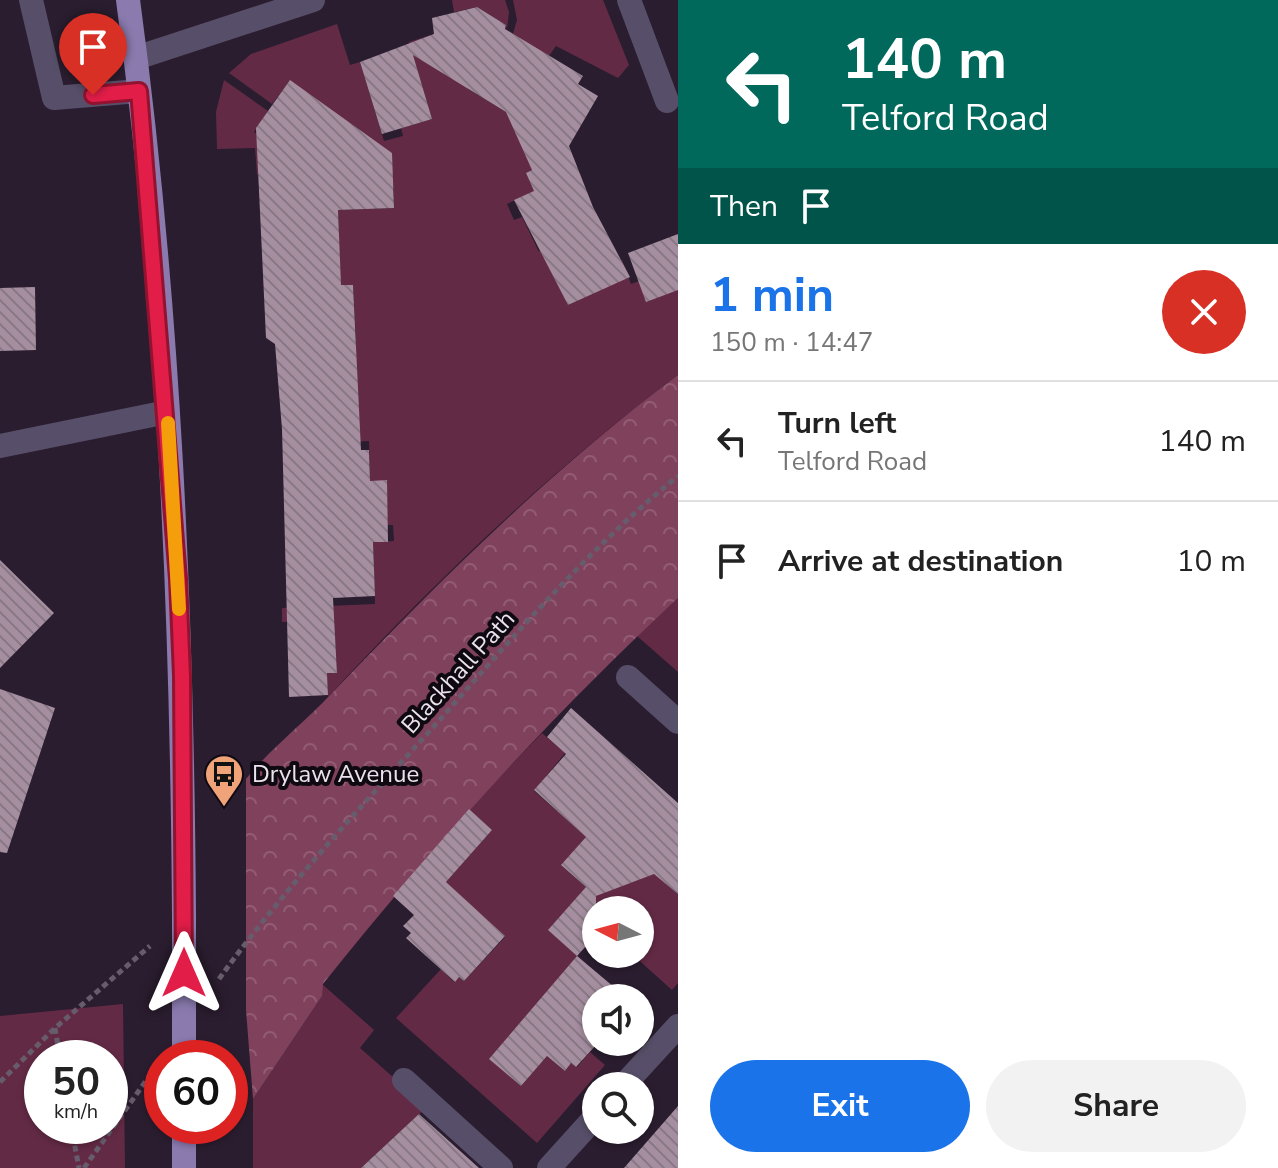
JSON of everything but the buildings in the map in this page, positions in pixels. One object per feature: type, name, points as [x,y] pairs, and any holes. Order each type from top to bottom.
[{"type":"main road","points":[[128,0],[136,58],[167,412],[182,676],[184,1040]]},
{"type":"main road","points":[[184,1144],[184,1168]]},
{"type":"street","points":[[31,0],[54,98],[139,91]]},
{"type":"street","points":[[136,58],[313,0]]},
{"type":"street","points":[[629,0],[667,101]]},
{"type":"street","points":[[0,446],[167,412]]},
{"type":"street","points":[[628,677],[678,722]]},
{"type":"street","points":[[636,1072],[678,1026]]},
{"type":"street","points":[[404,1080],[501,1168]]},
{"type":"street","points":[[549,1168],[582,1131]]},
{"type":"path","name":"Blackhall Path","points":[[217,982],[340,831],[534,614],[642,506],[678,476]]},
{"type":"path","points":[[0,1082],[55,1028],[184,916]]},
{"type":"path","points":[[55,1028],[57,1040]]},
{"type":"path","points":[[81,1168],[144,1082]]},
{"type":"path","points":[[75,1144],[81,1168]]},
{"type":"shaded area","points":[[452,0],[505,0],[509,12],[507,30],[506,25],[477,7],[454,12]]},
{"type":"shaded area","points":[[513,0],[603,0],[629,65],[618,78],[556,46],[549,56],[513,34],[517,20]]},
{"type":"shaded area","points":[[337,24],[350,65],[360,62],[384,141],[403,136],[401,128],[432,119],[409,42],[434,34],[468,89],[524,123],[532,170],[526,173],[542,208],[524,196],[507,204],[514,220],[522,217],[539,252],[551,227],[551,270],[568,305],[596,292],[588,276],[622,260],[631,284],[639,281],[678,290],[678,375],[539,488],[452,569],[328,697],[327,673],[337,672],[334,619],[282,622],[282,608],[375,604],[373,542],[394,541],[393,525],[371,525],[387,481],[370,481],[369,441],[316,444],[356,342],[353,285],[299,287],[339,240],[338,210],[394,208],[394,189],[295,174],[257,175],[255,148],[217,149],[216,112],[224,80],[268,111],[254,132],[317,177],[290,81],[272,104],[229,73],[251,54]]},
{"type":"shaded area","points":[[678,598],[678,672],[637,636]]},
{"type":"shaded area","points":[[542,733],[565,753],[534,791],[557,811],[569,798],[598,823],[562,866],[586,887],[650,869],[678,894],[678,983],[672,990],[648,968],[654,968],[654,896],[582,896],[582,916],[549,930],[582,960],[582,968],[591,968],[595,972],[490,1059],[521,1086],[547,1056],[565,1071],[571,1063],[577,1067],[587,1056],[595,1056],[605,1065],[599,1072],[582,1072],[582,1091],[537,1143],[396,1018],[441,969],[454,982],[459,977],[464,981],[505,937],[446,882],[492,830],[469,809]]},
{"type":"shaded area","points":[[322,984],[374,1030],[360,1048],[427,1107],[361,1168],[253,1168],[253,1099],[322,996]]},
{"type":"shaded area","points":[[123,1004],[123,1040],[24,1040],[24,1144],[125,1144],[125,1168],[0,1168],[0,1016]]},
{"type":"green space","points":[[678,375],[678,598],[538,737],[406,883],[323,984],[322,996],[253,1099],[246,1010],[246,779],[498,527],[631,411]]},
{"type":"slow traffic","points":[[168,423],[179,609]]},
{"type":"place","name":"Drylaw Avenue","points":[[224,808]]},
{"type":"route","points":[[93,95],[139,91],[178,579],[182,676],[184,973]]}]
